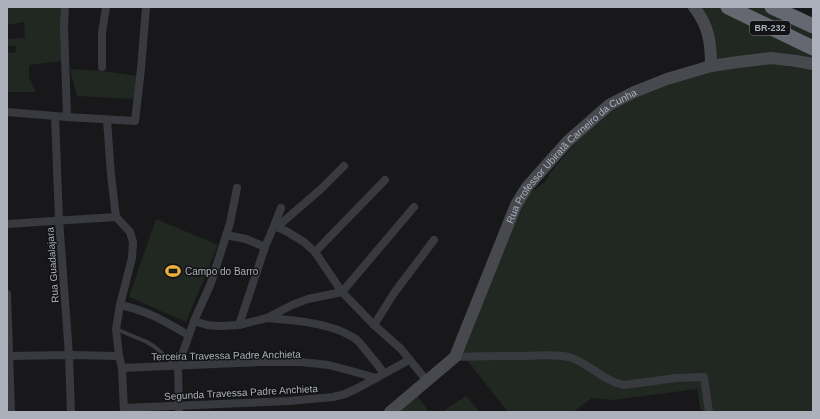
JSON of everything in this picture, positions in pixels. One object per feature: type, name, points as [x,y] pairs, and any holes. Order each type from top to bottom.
[{"type":"highway","name":"BR-232","points":[[728,7],[813,48]]},
{"type":"highway","name":"BR-232","points":[[772,7],[813,26]]},
{"type":"street","points":[[65,7],[64,27],[67,117]]},
{"type":"street","points":[[102,67],[102,33],[106,7]]},
{"type":"street","points":[[7,112],[135,121],[146,7]]},
{"type":"street","points":[[694,7],[703,21],[708,34],[711,66]]},
{"type":"street","name":"Rua Professor Ubiratã Carneiro da Cunha","points":[[390,412],[455,357],[516,205],[527,187],[568,142],[609,105],[634,92],[667,79],[711,66],[771,58],[813,64]]},
{"type":"street","name":"Rua Guadalajara","points":[[55,116],[59,220],[69,354],[71,412]]},
{"type":"street","points":[[106,120],[110,175],[116,217],[130,232],[133,242],[132,258],[120,304],[116,329],[122,368],[124,410]]},
{"type":"street","points":[[275,226],[321,189],[344,166]]},
{"type":"street","points":[[315,252],[385,180]]},
{"type":"street","points":[[179,409],[176,365],[211,283],[230,224],[237,188]]},
{"type":"street","points":[[194,321],[207,325],[239,325],[267,318],[292,305],[308,299],[342,292],[414,207]]},
{"type":"street","points":[[239,325],[265,248],[281,208]]},
{"type":"street","points":[[7,224],[116,217]]},
{"type":"street","points":[[275,226],[304,242],[315,252],[342,292],[374,325],[401,349],[427,381]]},
{"type":"street","points":[[226,235],[246,239],[265,248]]},
{"type":"street","points":[[374,325],[394,293],[434,240]]},
{"type":"street","points":[[7,294],[11,412]]},
{"type":"street","points":[[120,304],[159,318],[188,334]]},
{"type":"street","points":[[267,318],[298,320],[328,327],[357,340],[369,354],[381,376]]},
{"type":"street","points":[[9,356],[69,354],[119,356]]},
{"type":"street","points":[[455,357],[551,355],[568,357],[580,361],[618,384],[676,378],[704,377],[709,412]]},
{"type":"street","name":"Segunda Travessa Padre Anchieta","points":[[124,410],[179,409],[333,397],[345,394],[358,388],[409,360]]},
{"type":"street","name":"Terceira Travessa Padre Anchieta","points":[[122,368],[260,362],[301,362],[329,365],[381,376]]},
{"type":"lane","points":[[116,329],[147,342],[176,365]]},
{"type":"shaded area","points":[[7,7],[63,7],[62,61],[29,65],[29,78],[36,92],[7,92],[7,52],[15,53],[16,46],[7,46],[7,39],[25,38],[24,22],[7,25]]},
{"type":"shaded area","points":[[697,7],[718,7],[813,51],[813,62],[714,61]]},
{"type":"shaded area","points":[[739,7],[763,7],[813,31],[813,43]]},
{"type":"shaded area","points":[[771,61],[790,67],[813,68],[813,412],[701,412],[697,389],[613,400],[592,398],[573,412],[508,412],[466,359],[463,352],[522,199],[546,181],[550,173],[590,125],[628,98],[691,75]]},
{"type":"shaded area","points":[[70,69],[102,71],[138,76],[134,99],[77,96]]},
{"type":"shaded area","name":"Campo do Barro","points":[[156,219],[218,245],[186,322],[129,297]]},
{"type":"shaded area","points":[[414,391],[429,412],[393,412]]},
{"type":"shaded area","points":[[466,396],[480,412],[442,412]]},
{"type":"place","name":"Campo do Barro","points":[[173,271]]}]
